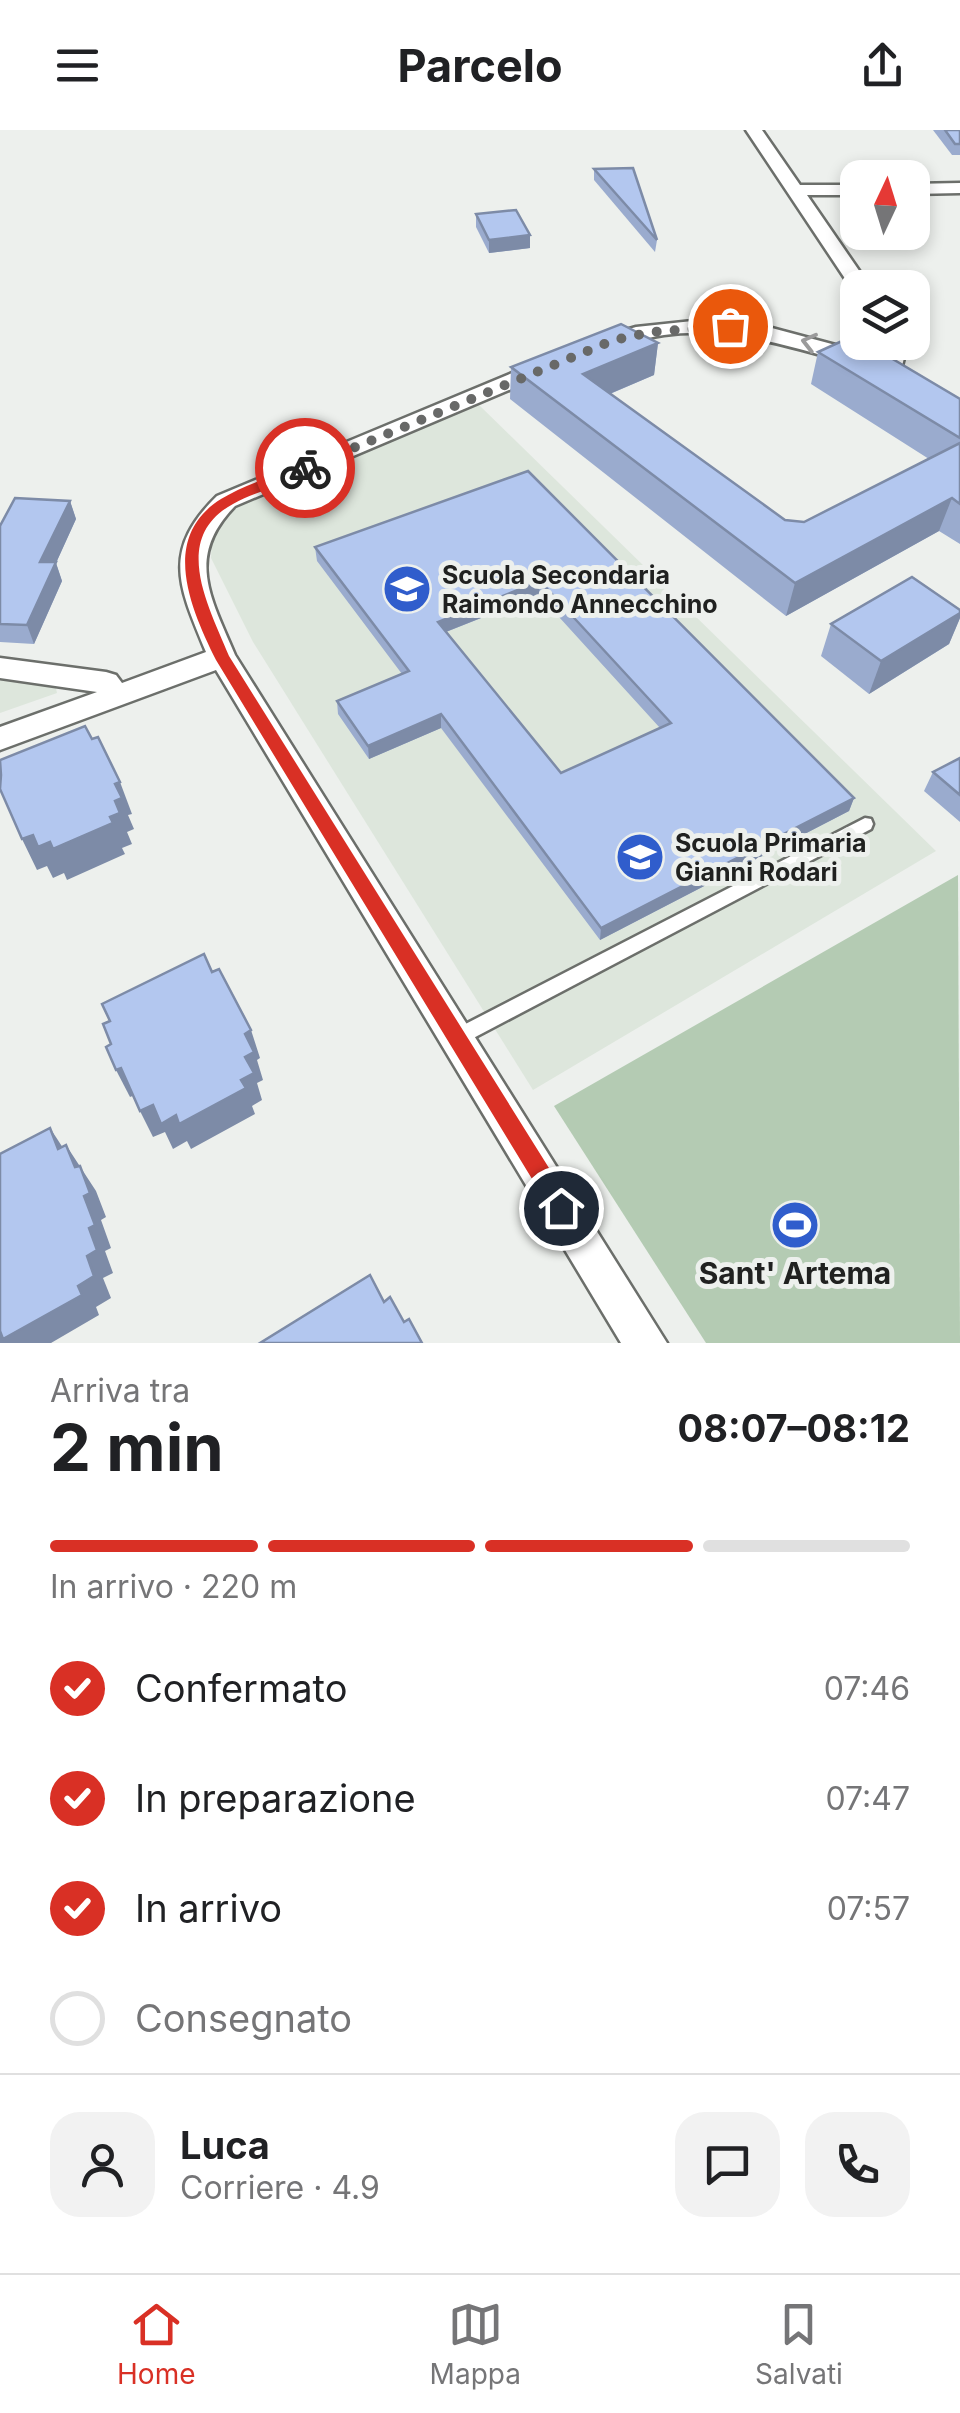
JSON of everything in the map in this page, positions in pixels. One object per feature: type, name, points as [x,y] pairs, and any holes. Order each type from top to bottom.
[{"type":"street","points":[[754,130],[849,270]]},
{"type":"street","points":[[930,189],[960,188]]},
{"type":"street","points":[[796,190],[840,190]]},
{"type":"street","points":[[645,1343],[222,656],[193,585],[190,558],[196,532],[226,502],[614,340],[652,332],[730,326],[814,343],[840,353]]},
{"type":"street","points":[[860,360],[901,375],[896,360]]},
{"type":"street","points":[[0,738],[222,656]]},
{"type":"street","points":[[0,668],[106,682],[116,695]]},
{"type":"lane","points":[[456,1038],[865,824]]},
{"type":"shaded area","points":[[479,405],[936,851],[533,1090],[253,642],[211,558],[212,535],[229,507]]},
{"type":"shaded area","points":[[0,677],[55,684],[57,693],[0,713]]},
{"type":"green space","name":"Sant' Artema","points":[[958,875],[960,1343],[706,1343],[554,1106]]},
{"type":"building","points":[[945,130],[960,130],[960,144],[955,144]]},
{"type":"building","points":[[633,168],[657,240],[594,169]]},
{"type":"building","points":[[516,210],[530,235],[489,240],[476,214]]},
{"type":"building","points":[[621,324],[658,343],[583,374],[785,520],[804,522],[960,443],[960,504],[952,498],[795,583],[511,367]]},
{"type":"building","points":[[840,342],[840,360],[894,360],[960,399],[960,438],[818,352]]},
{"type":"building","points":[[528,471],[854,798],[601,928],[441,714],[368,746],[337,701],[409,671],[315,547]],"holes":[[[540,581],[671,723],[561,773],[438,622]]]},
{"type":"building","points":[[15,498],[70,501],[40,562],[56,562],[27,625],[0,624],[0,526]]},
{"type":"building","points":[[912,577],[960,613],[881,661],[831,624]]},
{"type":"building","points":[[85,726],[92,739],[98,737],[120,782],[115,784],[122,798],[115,801],[120,813],[110,817],[113,823],[53,849],[50,842],[38,847],[33,835],[22,839],[0,789],[0,760]]},
{"type":"building","points":[[960,758],[960,795],[933,772]]},
{"type":"building","points":[[204,954],[212,972],[219,969],[251,1030],[245,1034],[254,1052],[245,1057],[254,1073],[241,1080],[246,1088],[179,1124],[176,1115],[161,1124],[153,1105],[140,1111],[121,1068],[116,1070],[106,1047],[111,1044],[103,1024],[110,1021],[102,1004]]},
{"type":"building","points":[[50,1128],[58,1149],[66,1145],[75,1167],[80,1166],[90,1193],[84,1196],[95,1225],[89,1228],[97,1250],[87,1256],[94,1276],[78,1286],[82,1295],[3,1339],[0,1154]]},
{"type":"building","points":[[370,1275],[384,1302],[390,1297],[404,1322],[409,1319],[422,1343],[260,1343]]},
{"type":"way so far","points":[[305,468],[614,340],[652,332],[730,326]]},
{"type":"place","name":"Scuola Secondaria Raimondo Annecchino","points":[[407,589]]},
{"type":"place","name":"Scuola Primaria Gianni Rodari","points":[[640,857]]},
{"type":"place","name":"Sant' Artema","points":[[795,1225]]},
{"type":"route","points":[[305,468],[226,502],[210,515],[196,532],[190,558],[193,585],[222,656],[561,1208]]}]
